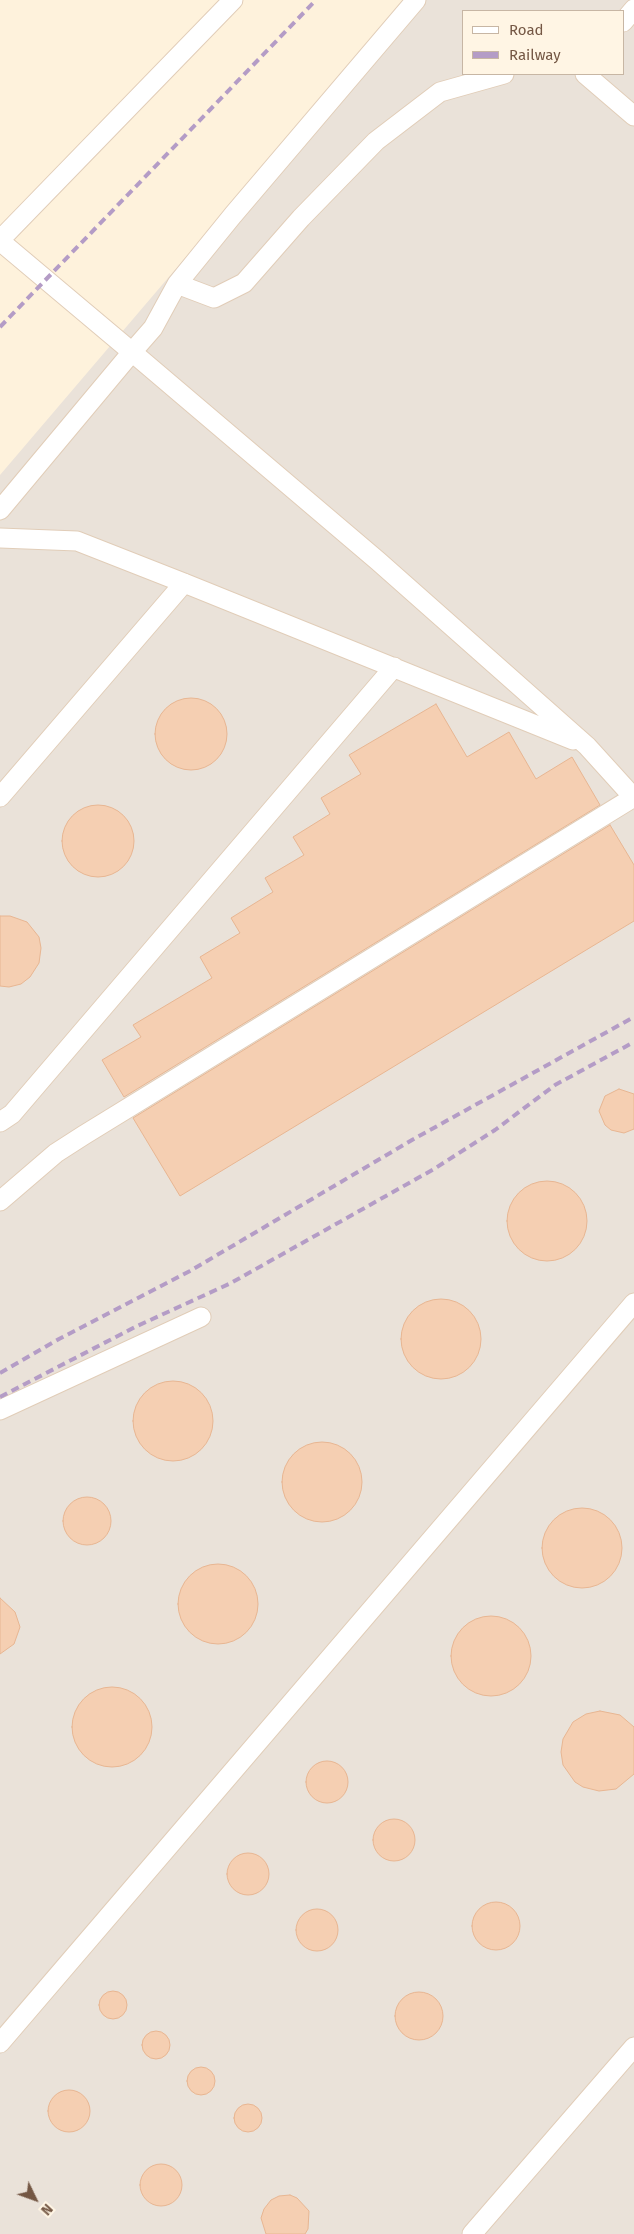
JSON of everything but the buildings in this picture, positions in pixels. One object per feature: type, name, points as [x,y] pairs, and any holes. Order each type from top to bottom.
[{"type":"lane","points":[[0,1201],[56,1153],[84,1135],[634,797],[587,746],[378,561],[0,240],[233,0]]},
{"type":"lane","points":[[0,510],[153,328],[177,284],[233,215],[416,0]]},
{"type":"lane","points":[[624,21],[634,9]]},
{"type":"lane","points":[[177,284],[214,298],[244,283],[301,218],[376,141],[440,92],[500,75]]},
{"type":"lane","points":[[586,75],[634,116]]},
{"type":"lane","points":[[0,538],[77,542],[184,582],[587,746]]},
{"type":"lane","points":[[0,797],[184,582]]},
{"type":"lane","points":[[0,1122],[18,1106],[394,667]]},
{"type":"lane","points":[[0,2043],[634,1303]]},
{"type":"lane","points":[[0,1410],[201,1317]]},
{"type":"lane","points":[[472,2234],[634,2047]]},
{"type":"shaded area","points":[[405,0],[634,0],[634,2234],[0,2234],[0,475]]},
{"type":"railway","points":[[0,327],[316,0]]},
{"type":"railway","points":[[0,1373],[59,1339],[190,1271],[412,1140],[634,1017]]},
{"type":"railway","points":[[0,1397],[135,1327],[231,1283],[434,1169],[495,1130],[555,1085],[634,1042]]}]
